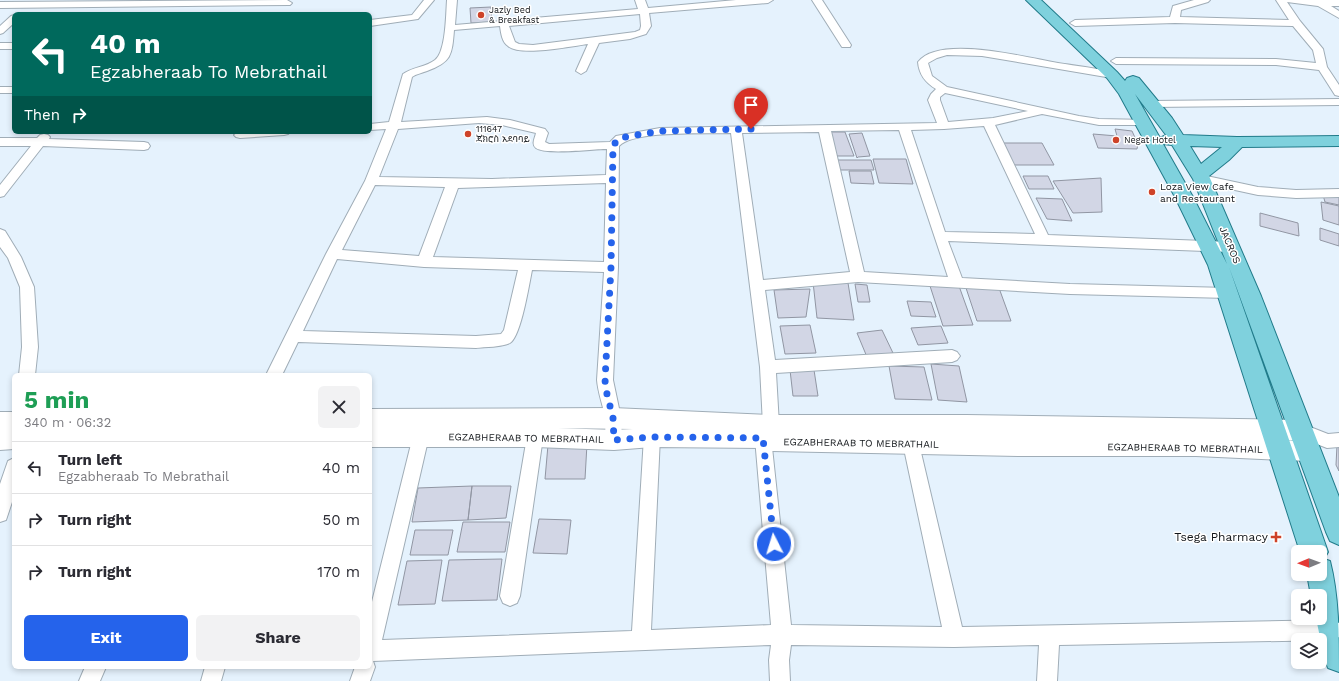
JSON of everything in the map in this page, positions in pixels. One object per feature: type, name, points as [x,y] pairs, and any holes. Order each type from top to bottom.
[{"type":"main road","name":"JACROS","points":[[1033,0],[1114,68]]},
{"type":"main road","name":"JACROS","points":[[1051,0],[1075,23],[1114,68],[1147,113],[1178,140],[1201,176],[1231,247],[1300,430],[1325,444],[1339,532]]},
{"type":"main road","name":"JACROS","points":[[1147,113],[1152,140],[1209,245],[1228,293],[1312,545]]},
{"type":"main road","points":[[1152,140],[1238,142],[1339,141]]},
{"type":"main road","points":[[1201,176],[1238,142]]},
{"type":"main road","points":[[372,419],[613,429],[767,432],[966,425],[1277,440],[1325,444]]},
{"type":"main road","points":[[0,422],[12,422]]},
{"type":"main road","name":"EGZABHERAAB TO MEBRATHAIL","points":[[372,437],[535,436],[613,429],[652,437],[767,432],[772,441],[1022,446],[1196,446],[1277,440]]},
{"type":"main road","points":[[1277,440],[1300,430]]},
{"type":"main road","points":[[0,440],[12,439]]},
{"type":"main road","points":[[1322,581],[1339,658]]},
{"type":"street","points":[[372,23],[414,17],[429,0]]},
{"type":"street","points":[[275,373],[332,254],[371,181],[394,125],[407,76],[411,73],[438,63],[444,57],[448,47],[452,0]]},
{"type":"street","points":[[504,23],[506,39],[513,47],[533,48],[630,36],[646,30],[645,12],[640,0]]},
{"type":"street","points":[[449,28],[645,12],[739,1],[768,0]]},
{"type":"street","points":[[817,0],[846,45]]},
{"type":"street","points":[[1175,20],[1176,8],[1205,0]]},
{"type":"street","points":[[1281,0],[1296,23],[1318,49],[1322,67],[1339,93]]},
{"type":"street","points":[[1290,0],[1320,4],[1339,3]]},
{"type":"street","points":[[0,5],[27,6],[45,3],[289,1]]},
{"type":"street","points":[[280,12],[289,1]]},
{"type":"street","points":[[152,12],[161,2]]},
{"type":"street","points":[[1320,4],[1339,15]]},
{"type":"street","points":[[20,12],[27,6]]},
{"type":"street","points":[[0,31],[12,20]]},
{"type":"street","points":[[1075,23],[1175,20],[1296,23]]},
{"type":"street","points":[[581,70],[595,41]]},
{"type":"street","points":[[0,46],[12,46]]},
{"type":"street","points":[[1322,67],[1276,62],[1114,68],[989,53],[943,52],[928,57],[923,62],[923,70],[927,77],[943,89],[1041,111],[1099,122],[1147,113],[1339,102]]},
{"type":"street","points":[[943,89],[935,96],[934,100],[944,126]]},
{"type":"street","points":[[372,127],[494,120],[541,131],[542,133],[539,142],[540,145],[547,148],[613,145],[620,138],[660,131],[944,126],[1018,119],[1041,111]]},
{"type":"street","points":[[988,123],[1044,239]]},
{"type":"street","points":[[904,127],[940,236],[958,282]]},
{"type":"street","points":[[824,128],[858,277]]},
{"type":"street","points":[[736,129],[768,367],[767,432],[782,635],[779,660],[780,681]]},
{"type":"street","points":[[0,193],[46,134]]},
{"type":"street","points":[[240,135],[255,134]]},
{"type":"street","points":[[0,142],[144,146]]},
{"type":"street","points":[[613,145],[611,267],[605,380],[613,429]]},
{"type":"street","points":[[1201,176],[1258,191],[1296,194],[1339,193]]},
{"type":"street","points":[[371,181],[505,184],[612,179]]},
{"type":"street","points":[[424,262],[453,184]]},
{"type":"street","points":[[940,236],[1231,247]]},
{"type":"street","points":[[0,237],[14,257],[27,287],[30,347],[27,373]]},
{"type":"street","points":[[332,254],[424,262],[526,266],[611,267]]},
{"type":"street","points":[[293,336],[476,342],[505,339],[511,332],[526,266]]},
{"type":"street","points":[[757,286],[810,280],[858,277],[1070,289],[1228,293]]},
{"type":"street","points":[[768,367],[952,356]]},
{"type":"street","points":[[372,643],[421,436]]},
{"type":"street","points":[[510,596],[535,436]]},
{"type":"street","points":[[641,641],[652,437]]},
{"type":"street","points":[[911,444],[954,637]]},
{"type":"street","points":[[0,514],[12,473]]},
{"type":"street","points":[[372,651],[782,635],[954,637],[1333,630]]},
{"type":"street","points":[[1047,681],[1050,636]]},
{"type":"street","points":[[89,681],[95,669]]},
{"type":"street","points":[[211,681],[214,669]]},
{"type":"street","points":[[360,681],[364,669]]},
{"type":"building","name":"Jazly Bed & Breakfast","points":[[491,7],[492,22],[471,23],[470,8]]},
{"type":"building","name":"Negat Hotel","points":[[1115,129],[1132,131],[1138,144],[1137,149],[1098,148],[1093,134],[1117,136]]},
{"type":"building","points":[[829,132],[845,132],[854,156],[837,156]]},
{"type":"building","points":[[862,133],[870,156],[857,158],[849,134]]},
{"type":"building","points":[[1003,143],[1042,143],[1054,165],[1013,165]]},
{"type":"building","points":[[873,159],[906,159],[913,184],[879,183]]},
{"type":"building","points":[[836,160],[871,160],[874,170],[839,170]]},
{"type":"building","points":[[849,171],[871,171],[874,184],[851,183]]},
{"type":"building","points":[[1023,176],[1048,176],[1054,189],[1029,189]]},
{"type":"building","points":[[1101,178],[1102,212],[1073,213],[1053,181]]},
{"type":"building","points":[[1323,195],[1339,196],[1339,205],[1325,202]]},
{"type":"building","points":[[1036,198],[1062,199],[1072,221],[1047,219]]},
{"type":"building","points":[[1321,202],[1339,206],[1339,225],[1323,220]]},
{"type":"building","points":[[1260,213],[1298,223],[1299,236],[1260,226]]},
{"type":"building","points":[[1320,228],[1339,234],[1339,246],[1320,240]]},
{"type":"building","points":[[813,282],[848,283],[854,320],[817,318]]},
{"type":"building","points":[[855,284],[867,285],[870,302],[858,302]]},
{"type":"building","points":[[930,286],[959,286],[973,325],[943,326]]},
{"type":"building","points":[[966,288],[999,288],[1011,321],[977,321]]},
{"type":"building","points":[[810,289],[806,317],[778,318],[774,290]]},
{"type":"building","points":[[907,301],[931,302],[936,317],[911,316]]},
{"type":"building","points":[[810,325],[816,353],[785,354],[780,326]]},
{"type":"building","points":[[941,326],[948,343],[918,345],[911,328]]},
{"type":"building","points":[[882,330],[893,353],[867,357],[857,333]]},
{"type":"building","points":[[931,364],[959,366],[967,402],[938,400]]},
{"type":"building","points":[[889,366],[924,367],[932,400],[895,399]]},
{"type":"building","points":[[790,370],[814,370],[818,396],[793,396]]},
{"type":"building","points":[[587,444],[585,479],[545,479],[548,445]]},
{"type":"building","points":[[1337,445],[1339,445],[1339,471],[1336,465]]},
{"type":"building","points":[[472,486],[511,486],[506,518],[468,520]]},
{"type":"building","points":[[472,486],[468,520],[412,522],[418,488]]},
{"type":"building","points":[[539,519],[571,520],[567,554],[533,553]]},
{"type":"building","points":[[463,522],[510,522],[505,552],[457,552]]},
{"type":"building","points":[[415,530],[453,530],[448,555],[410,555]]},
{"type":"building","points":[[502,559],[497,600],[442,601],[449,560]]},
{"type":"building","points":[[442,560],[435,604],[398,605],[407,561]]},
{"type":"place","name":"Jazly Bed & Breakfast","points":[[481,15]]},
{"type":"place","name":"111647 ጃክሮስ አደባባይ","points":[[468,134]]},
{"type":"place","name":"Negat Hotel","points":[[1116,140]]},
{"type":"place","name":"Loza View Cafe and Restaurant","points":[[1152,192]]},
{"type":"place","name":"Tsega Pharmacy","points":[[1276,537]]},
{"type":"route","points":[[751,129],[660,131],[620,138],[613,145],[611,267],[605,380],[613,418],[614,440],[652,437],[700,439],[763,438],[774,544]]}]
